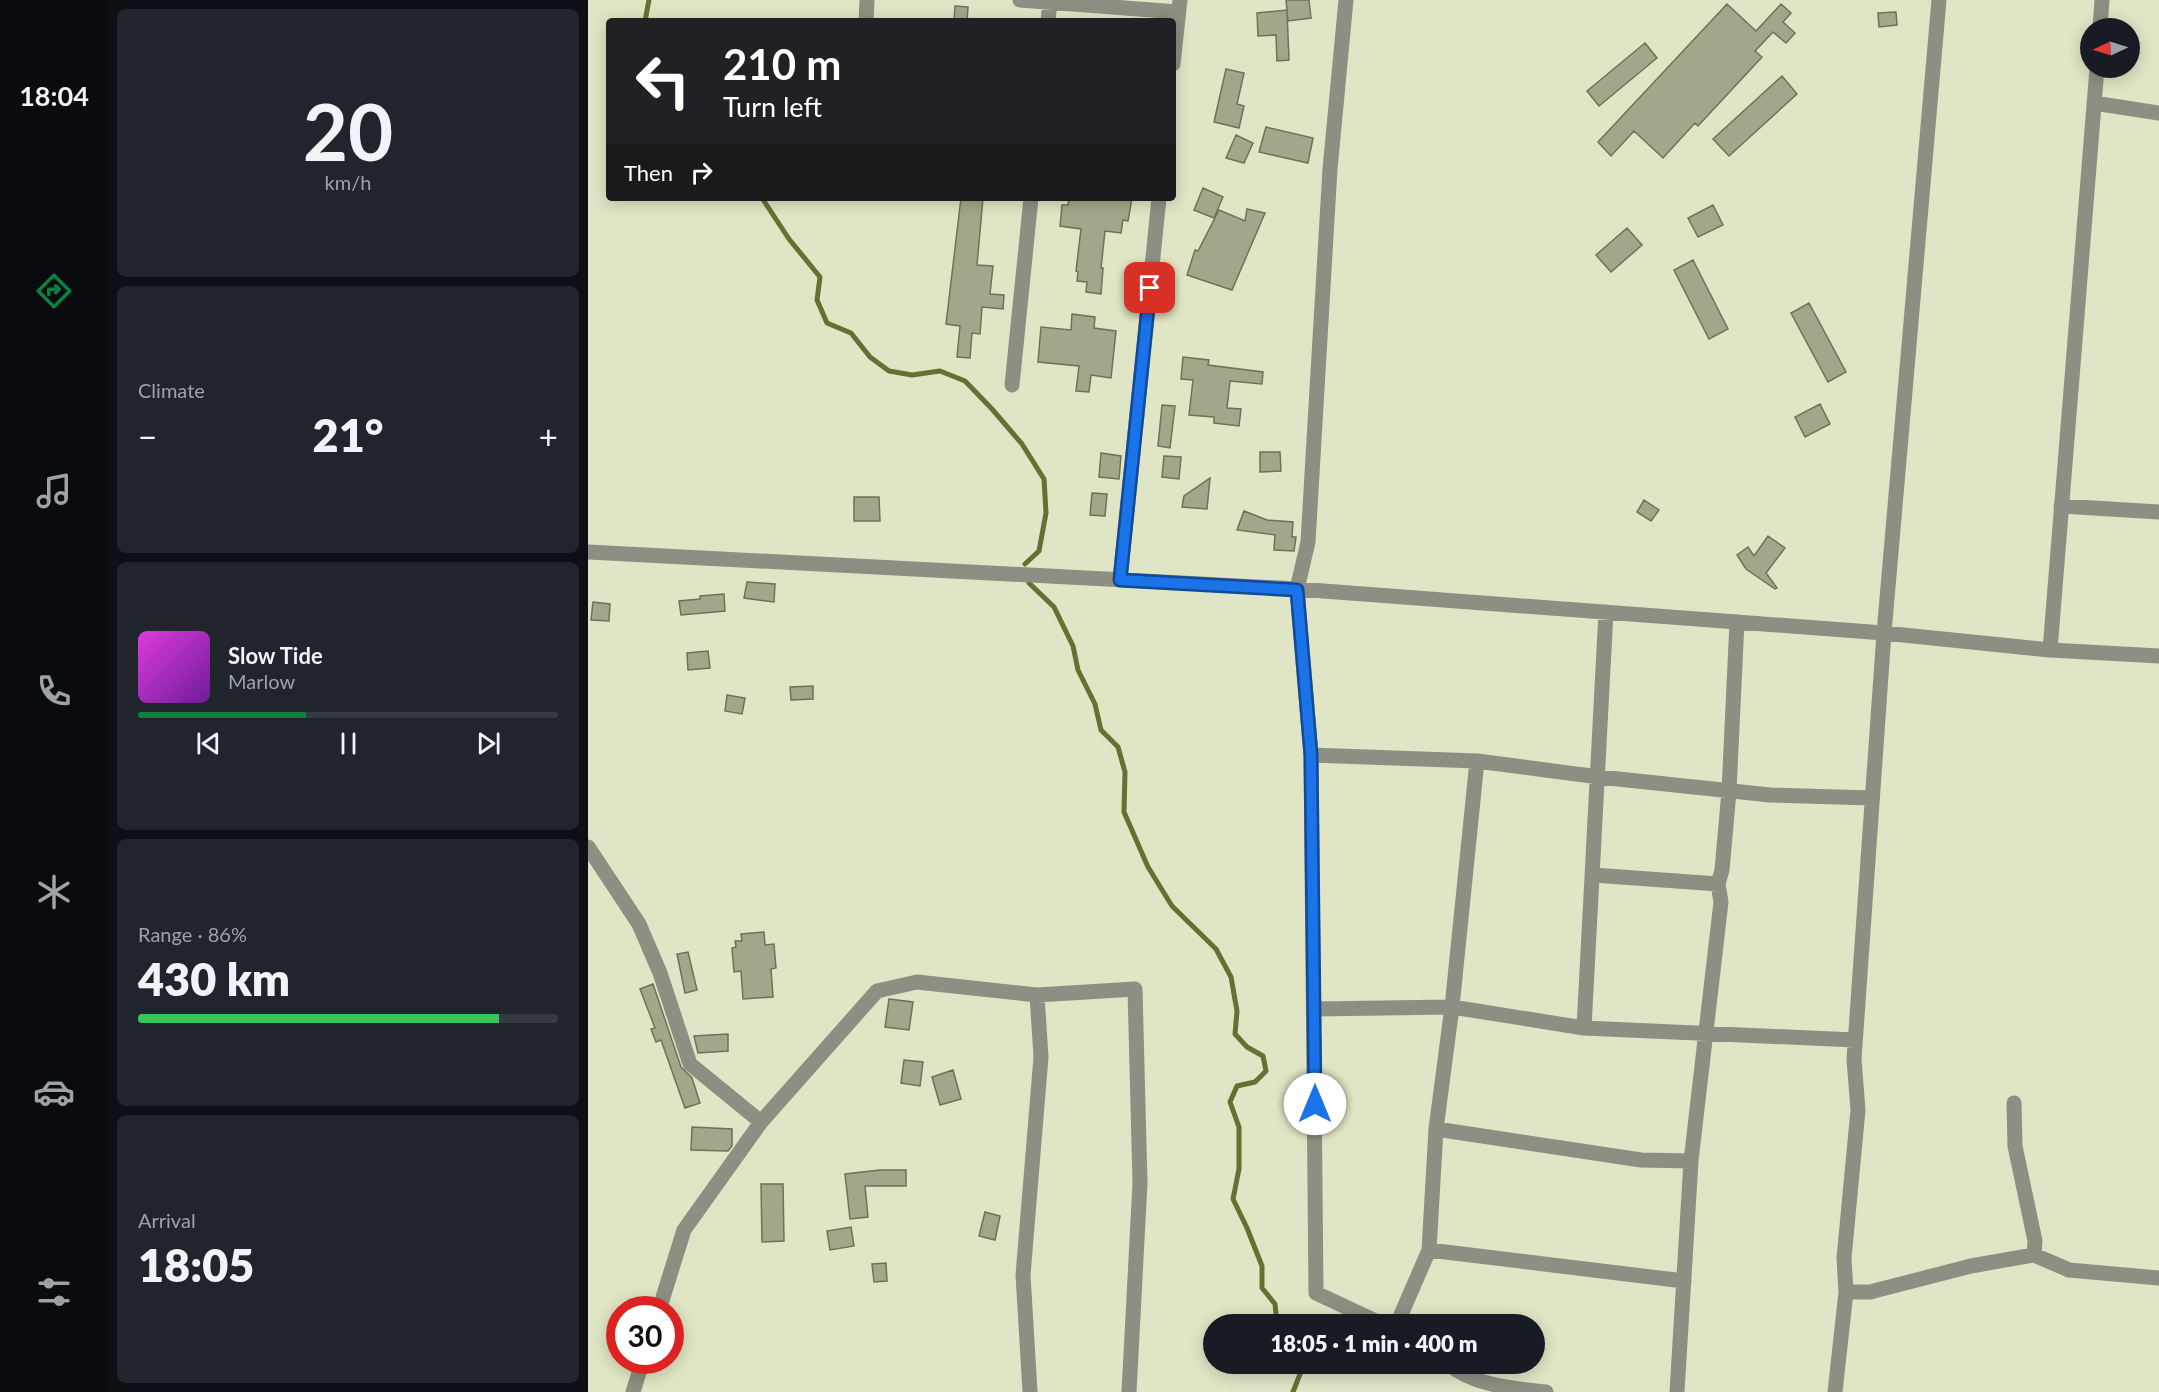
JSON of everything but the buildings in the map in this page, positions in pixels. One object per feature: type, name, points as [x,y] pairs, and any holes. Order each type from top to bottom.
[{"type":"street","points":[[866,18],[867,0]]},
{"type":"street","points":[[1020,0],[1179,6],[1176,35]]},
{"type":"street","points":[[1346,0],[1330,170],[1308,542],[1297,590],[1311,755],[1316,1293],[1361,1314]]},
{"type":"street","points":[[1835,1392],[1846,1292],[1844,1258],[1858,1110],[1854,1059],[1855,1040],[1884,633],[1938,0]]},
{"type":"street","points":[[2101,18],[2102,0]]},
{"type":"street","points":[[1048,18],[1050,2]]},
{"type":"street","points":[[2050,650],[2096,78]]},
{"type":"street","points":[[2094,104],[2159,113]]},
{"type":"street","points":[[1012,385],[1030,201]]},
{"type":"street","points":[[1120,580],[1159,201]]},
{"type":"street","points":[[2061,506],[2159,512]]},
{"type":"street","points":[[588,552],[1297,590],[1884,633],[2050,650],[2159,656]]},
{"type":"street","points":[[1584,1028],[1606,612]]},
{"type":"street","points":[[1677,1392],[1690,1161],[1721,902],[1718,884],[1722,870],[1729,791],[1737,622]]},
{"type":"street","points":[[1311,755],[1477,761],[1599,777],[1770,795],[1872,798]]},
{"type":"street","points":[[1401,1314],[1429,1250],[1436,1129],[1452,1007],[1477,761]]},
{"type":"street","points":[[588,847],[639,924],[660,973],[690,1064],[761,1122]]},
{"type":"street","points":[[1593,875],[1718,884]]},
{"type":"street","points":[[663,1296],[684,1230],[761,1122],[877,991],[917,982],[1036,994],[1135,989],[1140,1183],[1129,1392]]},
{"type":"street","points":[[1030,1392],[1023,1275],[1041,1057],[1036,994]]},
{"type":"street","points":[[1315,1009],[1452,1007],[1584,1028],[1855,1040]]},
{"type":"street","points":[[2014,1103],[2015,1146],[2035,1241],[2034,1256]]},
{"type":"street","points":[[1436,1129],[1641,1160],[1690,1161]]},
{"type":"street","points":[[1429,1250],[1684,1281]]},
{"type":"street","points":[[1846,1292],[1870,1292],[1971,1266],[2034,1256],[2069,1270],[2159,1278]]},
{"type":"street","points":[[633,1392],[639,1374]]},
{"type":"street","points":[[1463,1374],[1501,1387],[1546,1392]]},
{"type":"waterway","points":[[646,18],[649,0]]},
{"type":"waterway","points":[[764,201],[789,239],[820,277],[817,300],[827,323],[851,333],[870,357],[889,371],[912,375],[940,371],[965,381],[1022,444],[1044,479],[1046,513],[1039,551],[1025,564]]},
{"type":"waterway","points":[[1029,583],[1054,607],[1073,646],[1078,670],[1095,704],[1101,730],[1118,747],[1125,772],[1124,812],[1148,867],[1172,906],[1216,949],[1231,977],[1237,1011],[1235,1034],[1247,1047],[1263,1056],[1266,1071],[1255,1082],[1237,1086],[1230,1102],[1239,1127],[1239,1169],[1233,1199],[1262,1266],[1262,1288],[1275,1304],[1276,1314]]},
{"type":"waterway","points":[[1293,1392],[1300,1374]]},
{"type":"route","points":[[1150,288],[1120,580],[1297,590],[1311,755],[1315,1104]]}]
